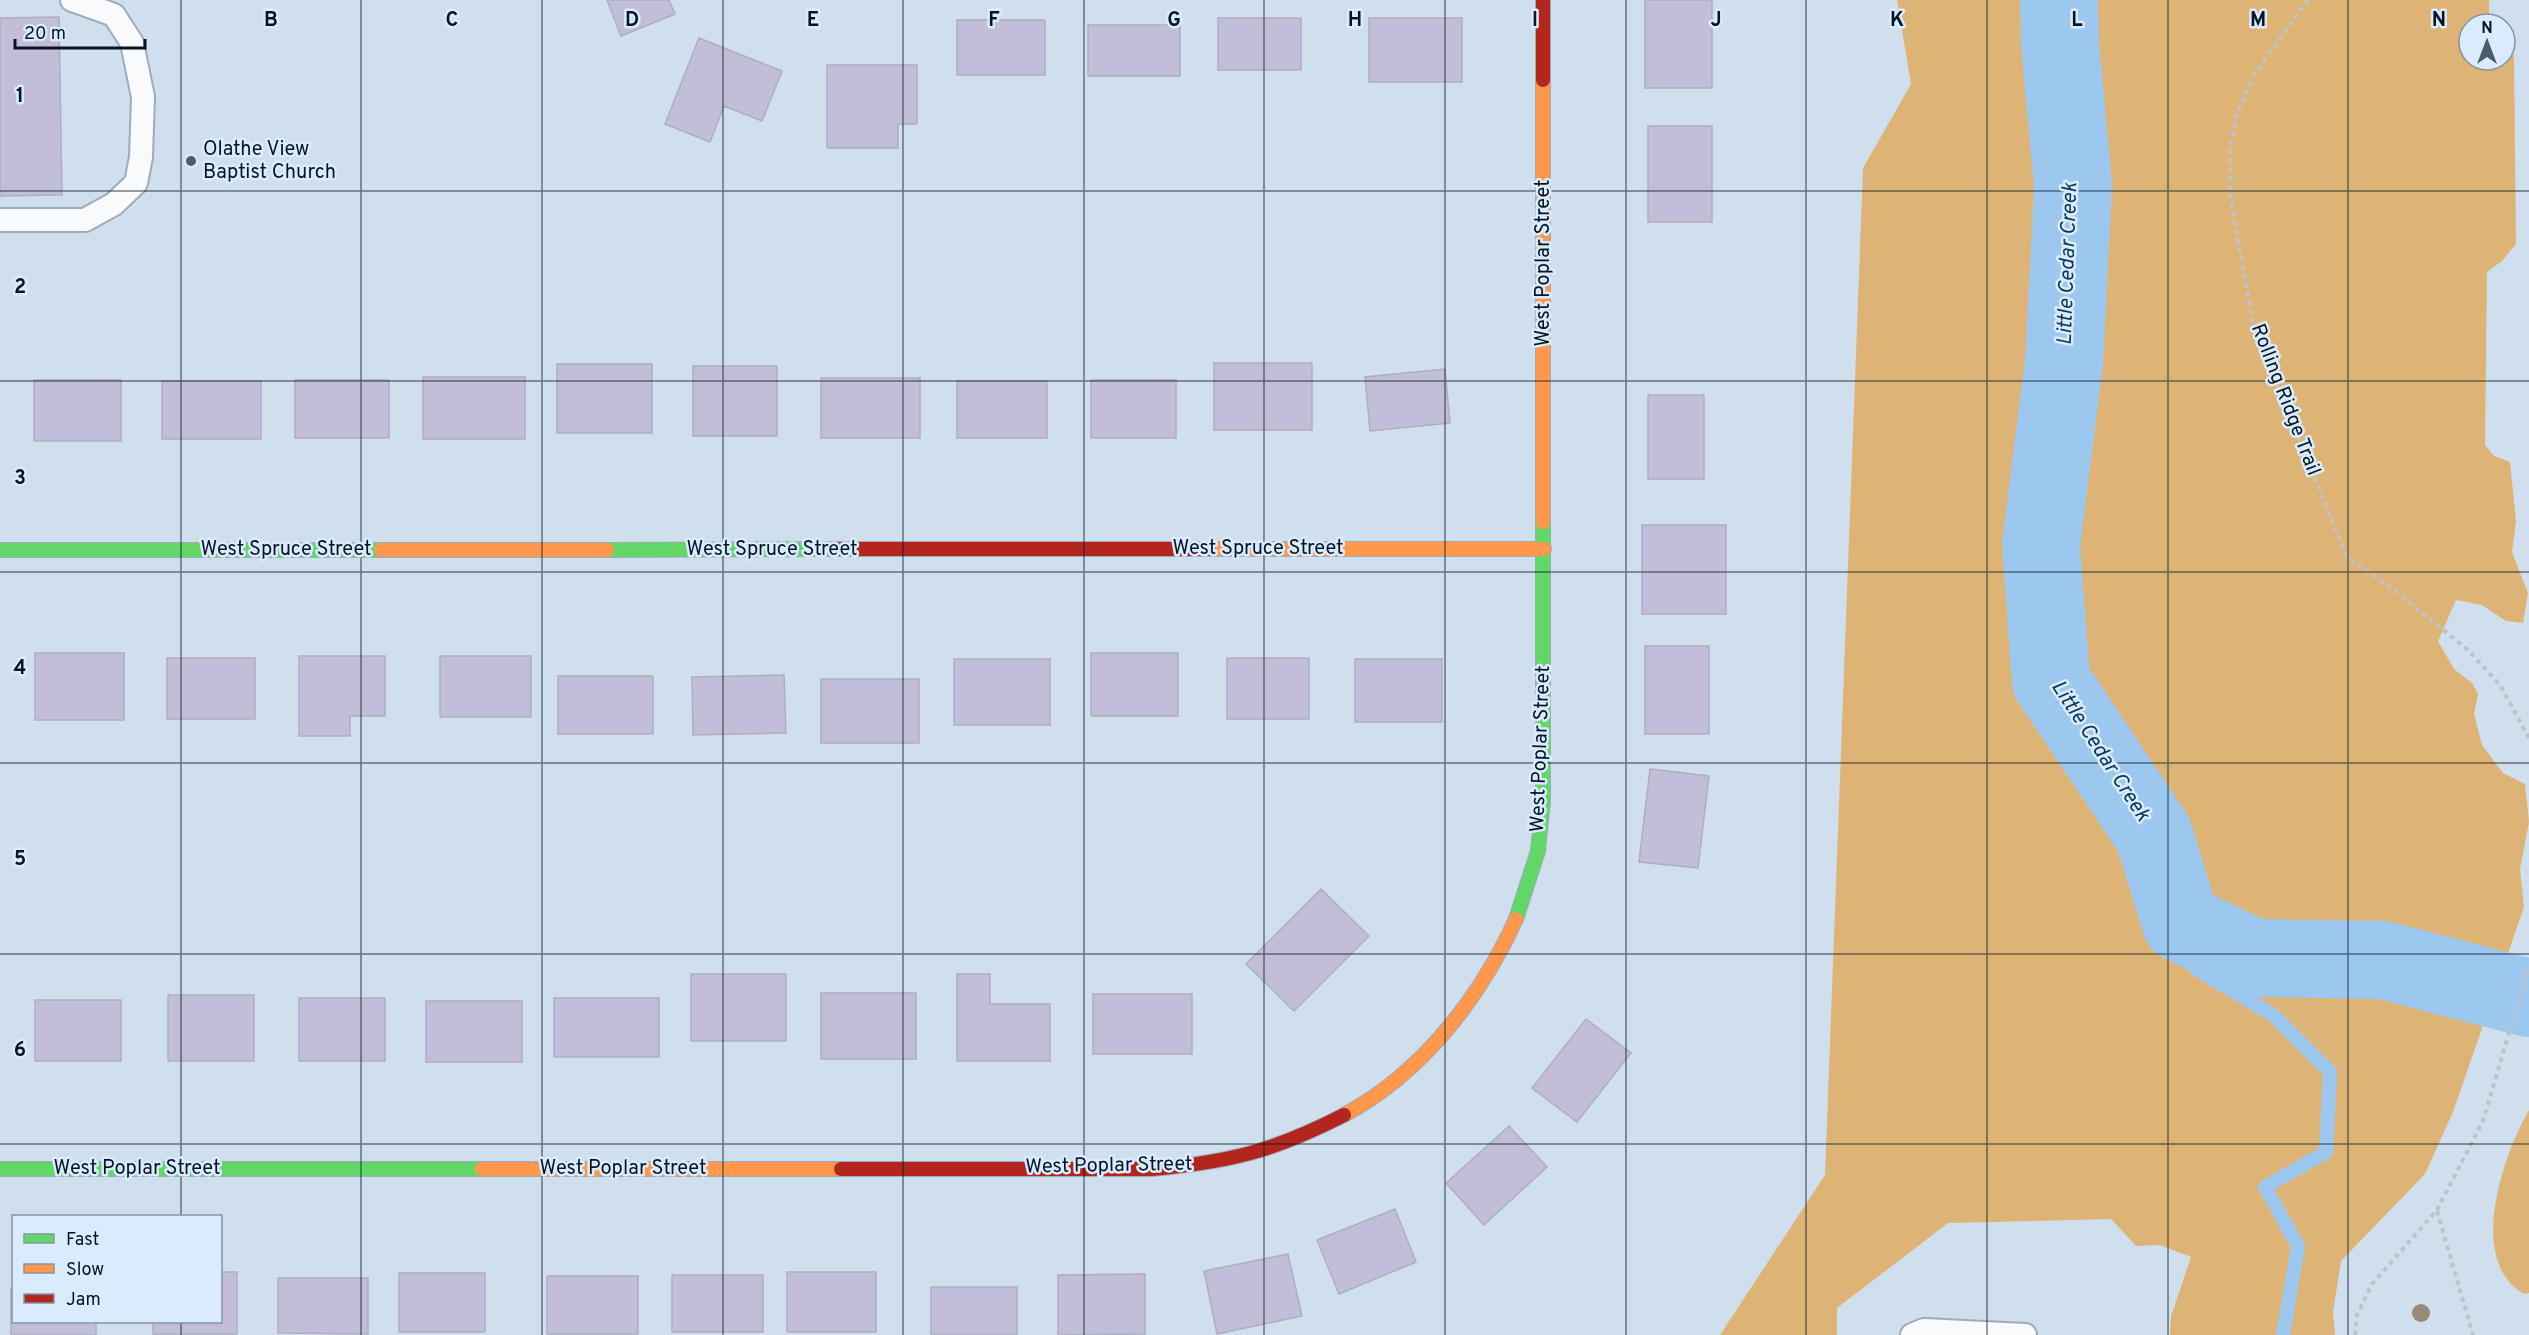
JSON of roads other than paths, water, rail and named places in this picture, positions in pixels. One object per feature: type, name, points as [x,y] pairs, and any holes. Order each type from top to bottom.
[{"type":"street","name":"West Poplar Street","points":[[0,1169],[1152,1169],[1209,1164],[1251,1155],[1330,1124],[1367,1102],[1400,1078],[1430,1051],[1481,987],[1515,922],[1538,851],[1543,801],[1543,0]]},
{"type":"street","name":"West Spruce Street","points":[[0,550],[1544,549]]},
{"type":"lane","points":[[0,220],[85,220],[114,204],[136,183],[141,157],[143,97],[132,43],[114,15],[72,0]]},
{"type":"lane","points":[[1912,1335],[1924,1330],[2025,1335]]},
{"type":"waterway","name":"Little Cedar Creek","points":[[2059,0],[2060,44],[2073,185],[2064,362],[2041,545],[2051,681],[2154,835],[2181,923],[2254,958],[2383,960],[2529,998]]},
{"type":"waterway","points":[[2181,923],[2196,969],[2273,1015],[2330,1072],[2326,1152],[2265,1187],[2298,1246],[2283,1335]]},
{"type":"place","name":"Olathe View Baptist Church","points":[[191,161]]}]
